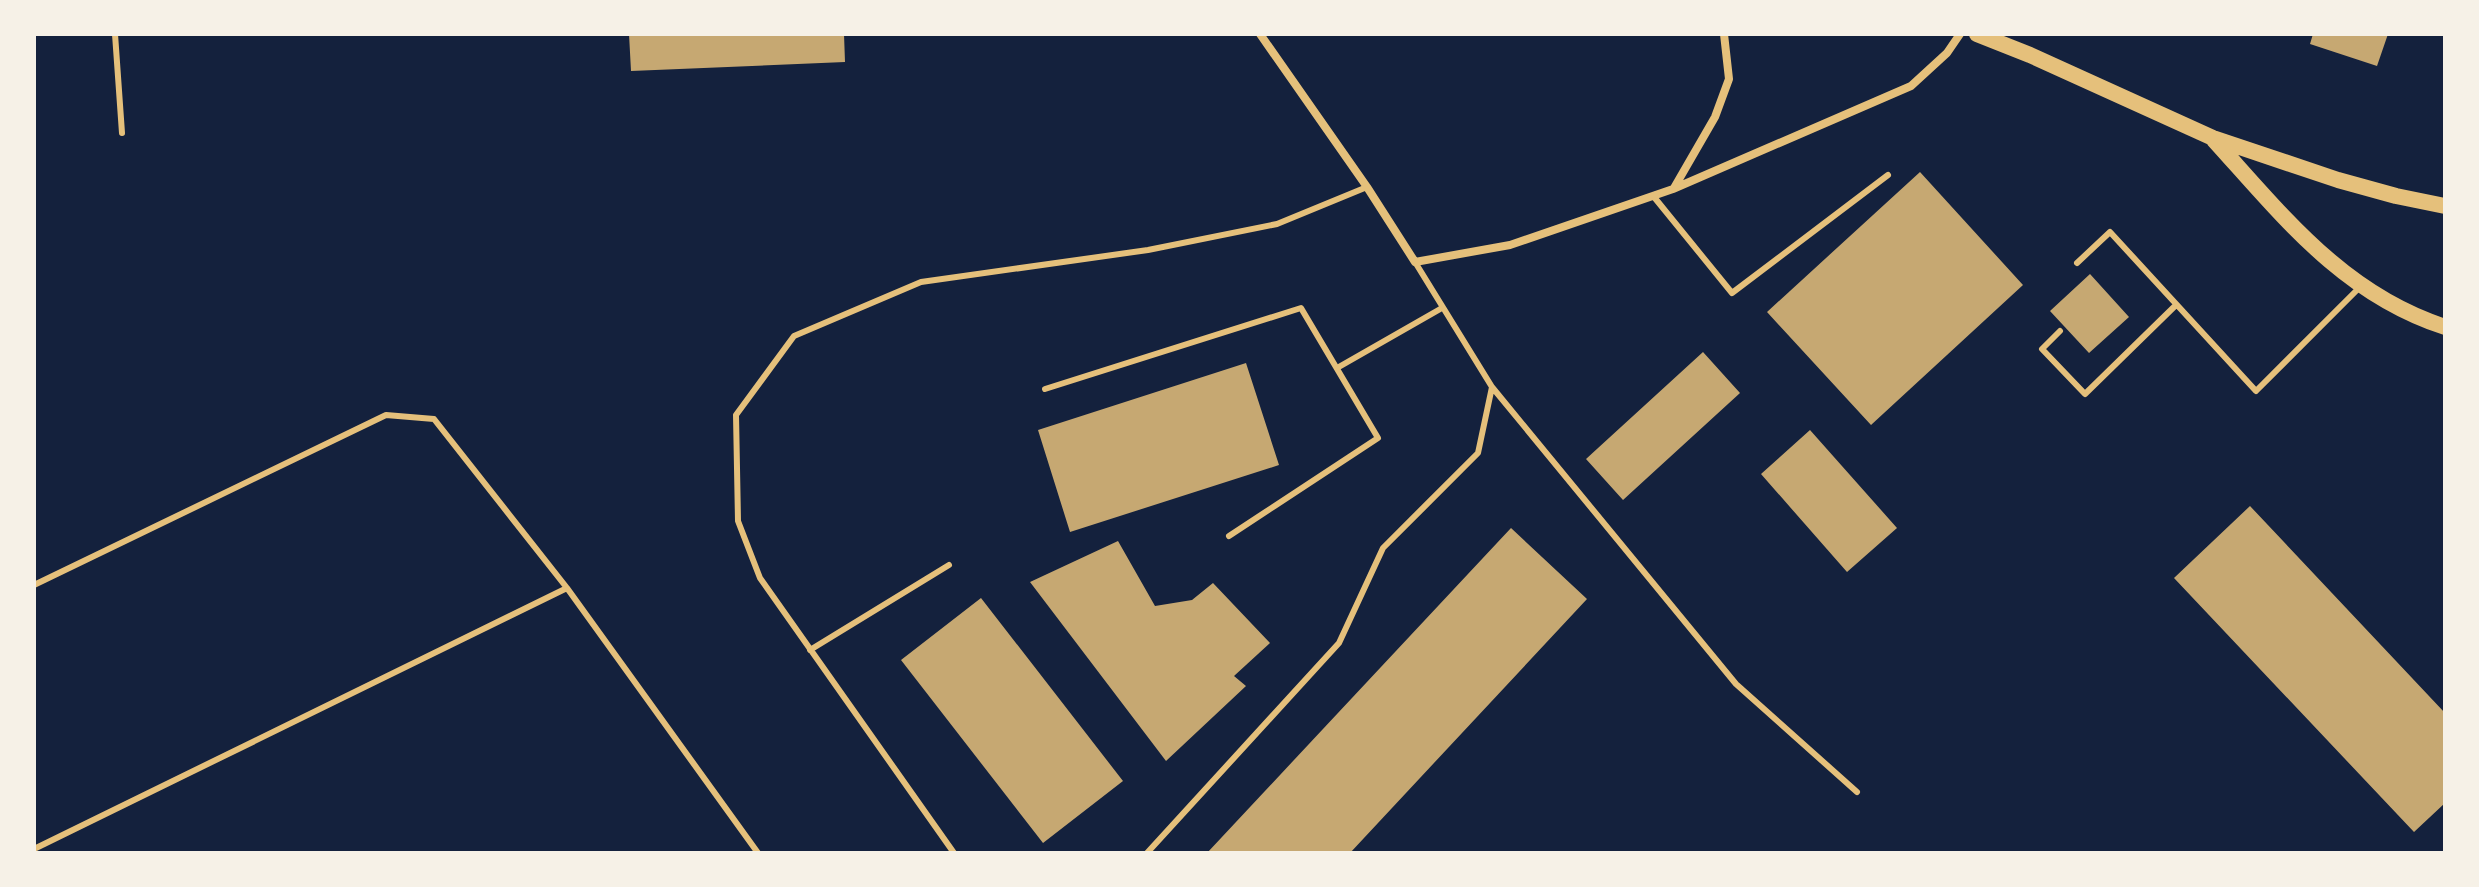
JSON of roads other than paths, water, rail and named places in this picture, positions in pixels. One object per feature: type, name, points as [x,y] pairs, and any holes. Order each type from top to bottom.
[{"type":"main road","points":[[1977,34],[2213,138],[2353,184],[2445,206]]},
{"type":"main road","points":[[2213,138],[2308,244],[2360,287],[2422,319],[2445,327]]},
{"type":"street","points":[[1260,34],[1367,187],[1415,262],[1510,245],[1654,197],[1911,86],[1947,53],[1960,34]]},
{"type":"street","points":[[1673,189],[1715,117],[1729,79],[1724,34]]},
{"type":"lane","points":[[115,34],[122,133]]},
{"type":"lane","points":[[1654,197],[1732,293],[1888,175]]},
{"type":"lane","points":[[954,853],[760,578],[738,521],[736,415],[794,336],[921,282],[1148,250],[1277,224],[1367,187]]},
{"type":"lane","points":[[2077,263],[2110,232],[2256,391],[2360,287]]},
{"type":"lane","points":[[1415,262],[1492,387],[1736,684],[1857,792]]},
{"type":"lane","points":[[2060,331],[2042,349],[2085,394],[2176,305]]},
{"type":"lane","points":[[1045,389],[1301,308],[1378,438],[1229,536]]},
{"type":"lane","points":[[1337,368],[1442,308]]},
{"type":"lane","points":[[1147,853],[1339,643],[1383,548],[1478,453],[1492,387]]},
{"type":"lane","points":[[34,585],[386,415],[434,419],[567,588],[758,853]]},
{"type":"lane","points":[[810,650],[949,565]]},
{"type":"lane","points":[[34,849],[567,588]]}]
